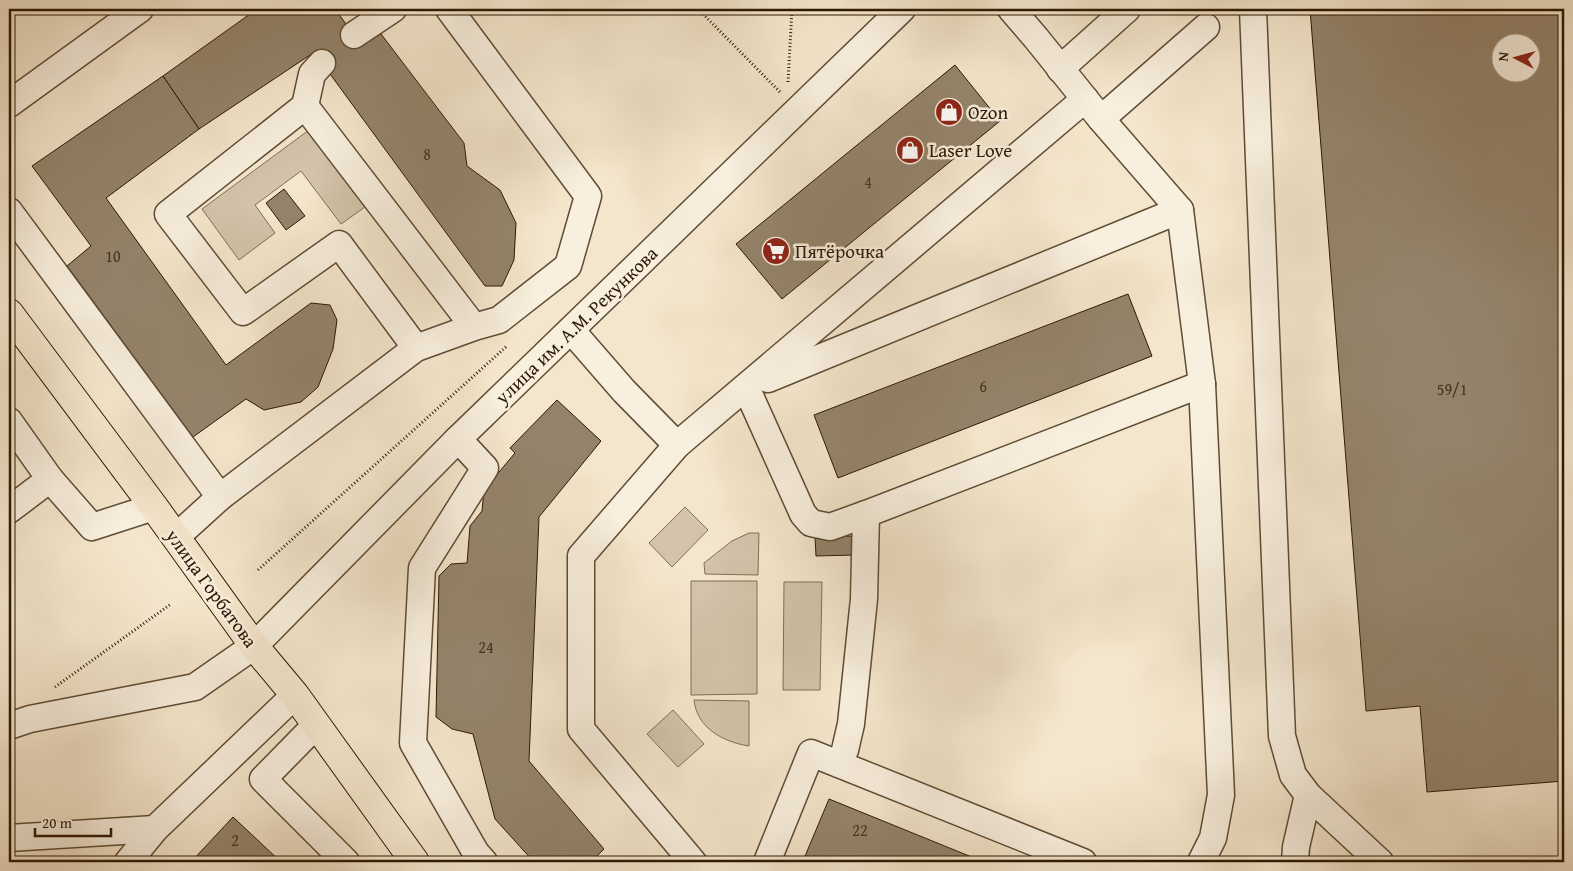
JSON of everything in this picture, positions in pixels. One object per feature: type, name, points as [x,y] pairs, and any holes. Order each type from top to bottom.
[{"type":"main road","name":"улица Горбатова","points":[[9,313],[154,507],[254,646],[294,695],[415,862]]},
{"type":"street","points":[[9,104],[140,9]]},
{"type":"street","points":[[354,35],[393,9]]},
{"type":"street","points":[[176,537],[220,497],[416,348],[499,320],[568,266],[588,196],[450,9]]},
{"type":"street","name":"улица им. А.М. Рекункова","points":[[9,726],[30,719],[195,687],[254,646],[458,439],[902,9]]},
{"type":"street","points":[[1011,9],[1101,120],[1180,210],[1202,384],[1221,795],[1213,838],[1201,862]]},
{"type":"street","points":[[1060,69],[1127,9]]},
{"type":"street","points":[[1253,9],[1282,736],[1293,775],[1308,795],[1380,862]]},
{"type":"street","points":[[1101,120],[1206,27]]},
{"type":"street","points":[[322,63],[312,74],[305,106],[168,214],[243,312],[338,244],[416,348]]},
{"type":"street","points":[[692,862],[581,730],[581,556],[677,445],[1085,99]]},
{"type":"street","points":[[305,106],[474,328]]},
{"type":"street","points":[[746,387],[1180,210]]},
{"type":"street","points":[[9,211],[220,497]]},
{"type":"street","points":[[571,330],[624,392],[677,445]]},
{"type":"street","points":[[746,387],[803,514],[811,523],[830,527],[1202,384]]},
{"type":"street","points":[[9,421],[50,480],[92,528],[154,507]]},
{"type":"street","points":[[458,439],[485,468],[422,568],[412,743],[476,853],[484,862]]},
{"type":"street","points":[[9,510],[50,480]]},
{"type":"street","points":[[839,764],[845,750],[851,724],[864,598],[866,514]]},
{"type":"street","points":[[128,862],[155,829],[294,695]]},
{"type":"street","points":[[316,725],[263,778],[346,862]]},
{"type":"street","points":[[767,862],[811,753],[1083,862]]},
{"type":"street","points":[[1295,862],[1296,847],[1308,795]]},
{"type":"street","points":[[9,838],[155,829]]},
{"type":"path","points":[[698,9],[781,93]]},
{"type":"path","points":[[788,91],[794,9],[799,12],[803,9]]},
{"type":"path","points":[[53,688],[171,604]]},
{"type":"shaded area","points":[[309,130],[365,207],[341,224],[301,171],[255,205],[275,233],[239,260],[202,209]]},
{"type":"shaded area","points":[[685,507],[708,530],[672,567],[649,543]]},
{"type":"shaded area","points":[[749,533],[759,533],[758,575],[705,574],[704,563],[732,541]]},
{"type":"shaded area","points":[[691,581],[757,581],[757,694],[691,695]]},
{"type":"shaded area","points":[[784,582],[822,582],[820,690],[783,690]]},
{"type":"shaded area","points":[[694,700],[749,701],[749,746],[730,741],[713,732],[700,718]]},
{"type":"shaded area","points":[[673,710],[704,744],[678,767],[647,734]]},
{"type":"building","points":[[257,9],[335,9],[360,43],[381,34],[464,143],[467,166],[500,190],[516,223],[514,260],[502,286],[485,286],[313,53],[199,129],[163,76]]},
{"type":"building","points":[[1310,9],[1564,9],[1564,781],[1427,792],[1420,706],[1366,711]]},
{"type":"building","points":[[955,65],[1000,121],[782,299],[736,244]]},
{"type":"building","points":[[163,76],[199,129],[106,198],[226,365],[311,303],[330,305],[337,320],[333,349],[318,387],[301,402],[264,410],[246,399],[193,437],[67,266],[91,246],[32,166]]},
{"type":"building","points":[[284,189],[305,216],[286,230],[266,203]]},
{"type":"building","points":[[1128,294],[1152,356],[838,478],[814,415]]},
{"type":"building","points":[[557,400],[601,441],[539,517],[529,761],[604,849],[591,862],[534,862],[495,819],[473,734],[452,729],[436,717],[439,576],[451,564],[467,563],[470,526],[482,511],[484,490],[515,453],[510,448]]},
{"type":"building","points":[[855,536],[855,555],[816,556],[815,537]]},
{"type":"building","points":[[829,799],[984,862],[803,861]]},
{"type":"building","points":[[233,817],[281,862],[191,862]]},
{"type":"building","points":[[40,858],[40,862],[9,862],[9,861]]},
{"type":"place","name":"Ozon","points":[[949,112]]},
{"type":"place","name":"Laser Love","points":[[910,150]]},
{"type":"place","name":"Пятёрочка","points":[[776,251]]}]
